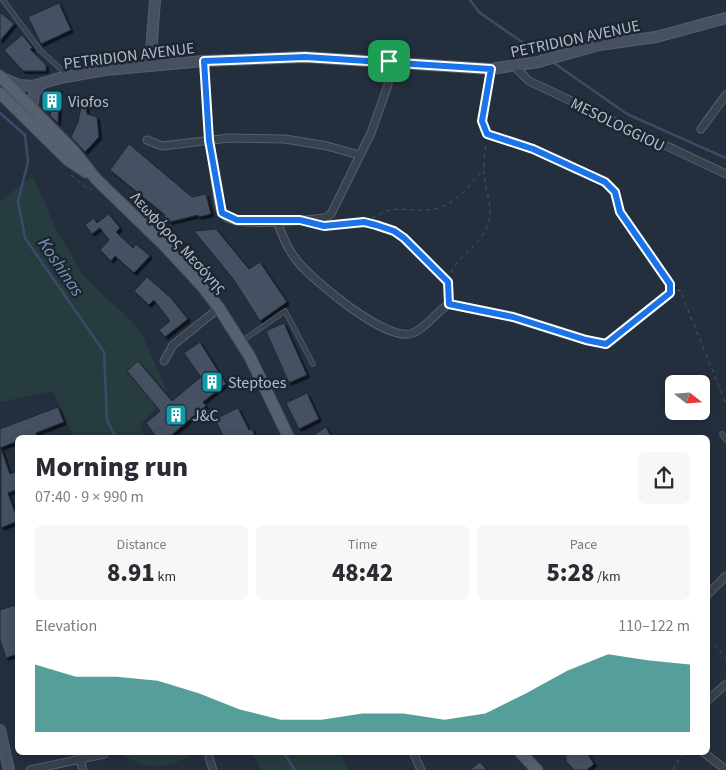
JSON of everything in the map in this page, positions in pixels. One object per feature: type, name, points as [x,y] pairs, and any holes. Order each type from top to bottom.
[{"type":"main road","name":"Λεωφόρος Μεσόγης","points":[[0,75],[73,150],[96,178],[186,268],[219,308],[240,342],[288,435]]},
{"type":"main road","name":"Λεωφόρος Μεσόγης","points":[[0,93],[68,160],[96,178]]},
{"type":"main road","points":[[527,755],[536,770]]},
{"type":"street","points":[[150,65],[155,0]]},
{"type":"street","name":"PETRIDION AVENUE","points":[[0,75],[19,85],[40,85],[68,76],[150,65],[305,57],[491,69],[518,66],[572,52],[656,37],[726,21]]},
{"type":"street","points":[[204,61],[209,140],[222,213],[237,220],[277,221],[325,218],[331,214],[371,132],[388,85],[389,61]]},
{"type":"street","name":"MESOLOGGIOU","points":[[518,66],[529,81],[726,174]]},
{"type":"street","points":[[491,69],[482,121],[487,134],[533,149],[605,182],[615,192],[620,212],[670,284],[670,293]]},
{"type":"street","points":[[37,113],[32,108],[32,100],[40,85]]},
{"type":"street","points":[[700,129],[726,95]]},
{"type":"street","points":[[146,140],[162,146],[209,140],[285,140],[327,146],[359,155]]},
{"type":"street","points":[[277,221],[287,247],[298,262],[330,291],[386,330],[401,335],[413,333],[449,304],[496,314]]},
{"type":"street","points":[[164,361],[174,345],[219,308]]},
{"type":"street","points":[[710,592],[726,576]]},
{"type":"street","points":[[710,698],[726,684]]},
{"type":"street","points":[[0,730],[9,770]]},
{"type":"street","points":[[30,770],[100,755]]},
{"type":"street","points":[[414,755],[421,770]]},
{"type":"street","points":[[706,755],[726,770]]},
{"type":"street","points":[[210,757],[213,770]]},
{"type":"street","points":[[80,760],[83,770]]},
{"type":"lane","points":[[3,0],[40,50],[68,76]]},
{"type":"lane","points":[[240,342],[285,311],[312,364]]},
{"type":"lane","points":[[722,434],[726,440]]},
{"type":"path","points":[[449,304],[448,282],[454,266],[482,236],[488,226],[490,214],[484,166],[487,134]]},
{"type":"path","points":[[324,226],[364,222],[389,210],[429,210],[441,206],[455,199],[474,182],[484,166]]},
{"type":"path","points":[[364,222],[394,231],[404,238],[448,282]]},
{"type":"path","points":[[496,314],[540,324],[586,340],[606,344],[670,293],[680,290],[726,404]]},
{"type":"path","points":[[710,641],[726,657]]},
{"type":"path","points":[[673,770],[681,755]]},
{"type":"green space","points":[[33,176],[56,229],[82,274],[140,330],[169,396],[140,424],[143,435],[73,435],[53,391],[0,402],[0,201]]},
{"type":"green space","points":[[124,755],[190,755],[175,763],[157,766],[138,763]]},
{"type":"green space","points":[[252,755],[341,755],[348,770],[262,770]]},
{"type":"building","points":[[59,3],[71,30],[41,44],[28,17]]},
{"type":"building","points":[[0,12],[14,24],[0,41]]},
{"type":"building","points":[[22,35],[33,48],[30,49],[46,65],[46,71],[23,71],[4,50]]},
{"type":"building","name":"Viofos","points":[[60,89],[58,123],[50,116],[51,111],[43,107],[45,96]]},
{"type":"building","points":[[83,97],[85,97],[87,114],[97,117],[99,137],[85,152],[71,137],[78,122]]},
{"type":"building","points":[[129,144],[192,197],[206,194],[211,214],[199,217],[198,215],[170,222],[164,217],[165,215],[110,170]]},
{"type":"building","points":[[109,214],[120,228],[116,232],[133,248],[136,244],[150,256],[134,273],[115,256],[111,261],[100,250],[109,240],[100,228],[92,234],[85,225],[94,218],[97,223]]},
{"type":"building","points":[[216,229],[249,269],[260,262],[287,302],[260,321],[234,280],[194,231]]},
{"type":"building","points":[[147,277],[171,298],[188,319],[165,337],[159,330],[170,321],[154,300],[149,305],[134,291]]},
{"type":"building","points":[[284,323],[307,375],[289,383],[266,331]]},
{"type":"building","points":[[200,342],[226,384],[203,402],[206,406],[172,435],[155,435],[146,423],[160,411],[127,371],[138,361],[172,401],[201,377],[184,353]]},
{"type":"building","points":[[307,393],[319,419],[299,429],[286,403]]},
{"type":"building","points":[[58,407],[64,422],[36,433],[36,435],[15,435],[15,442],[0,448],[0,429]]},
{"type":"building","points":[[238,408],[249,430],[252,429],[255,435],[223,435],[215,419]]},
{"type":"building","points":[[326,427],[330,435],[314,435]]},
{"type":"building","points":[[1,448],[10,474],[15,472],[15,490],[8,493],[15,513],[15,522],[1,528]]},
{"type":"building","points":[[15,605],[15,655],[6,658],[0,639],[0,610]]},
{"type":"building","points":[[566,755],[589,755],[594,764],[587,770],[574,770],[566,761]]},
{"type":"building","points":[[480,762],[487,770],[470,770]]},
{"type":"waterway","points":[[470,0],[480,13],[544,57]]},
{"type":"waterway","points":[[551,61],[627,114],[726,158]]},
{"type":"waterway","name":"Koshinas","points":[[0,113],[25,135],[28,162],[18,201],[25,238],[104,352],[107,420],[114,435]]},
{"type":"waterway","name":"Koshinas","points":[[285,755],[295,770]]},
{"type":"place","name":"Viofos","points":[[52,101]]},
{"type":"place","name":"Steptoes","points":[[212,382]]},
{"type":"place","name":"J&C","points":[[176,415]]},
{"type":"route","points":[[305,57],[389,61],[491,69],[482,121],[487,134],[533,149],[605,182],[615,192],[620,212],[670,284],[670,293],[606,344],[586,340],[513,317],[449,304],[448,282],[404,238],[394,231],[364,222],[324,226],[308,224],[300,220],[231,220],[222,213],[219,207],[209,140],[204,61],[305,57]]}]
